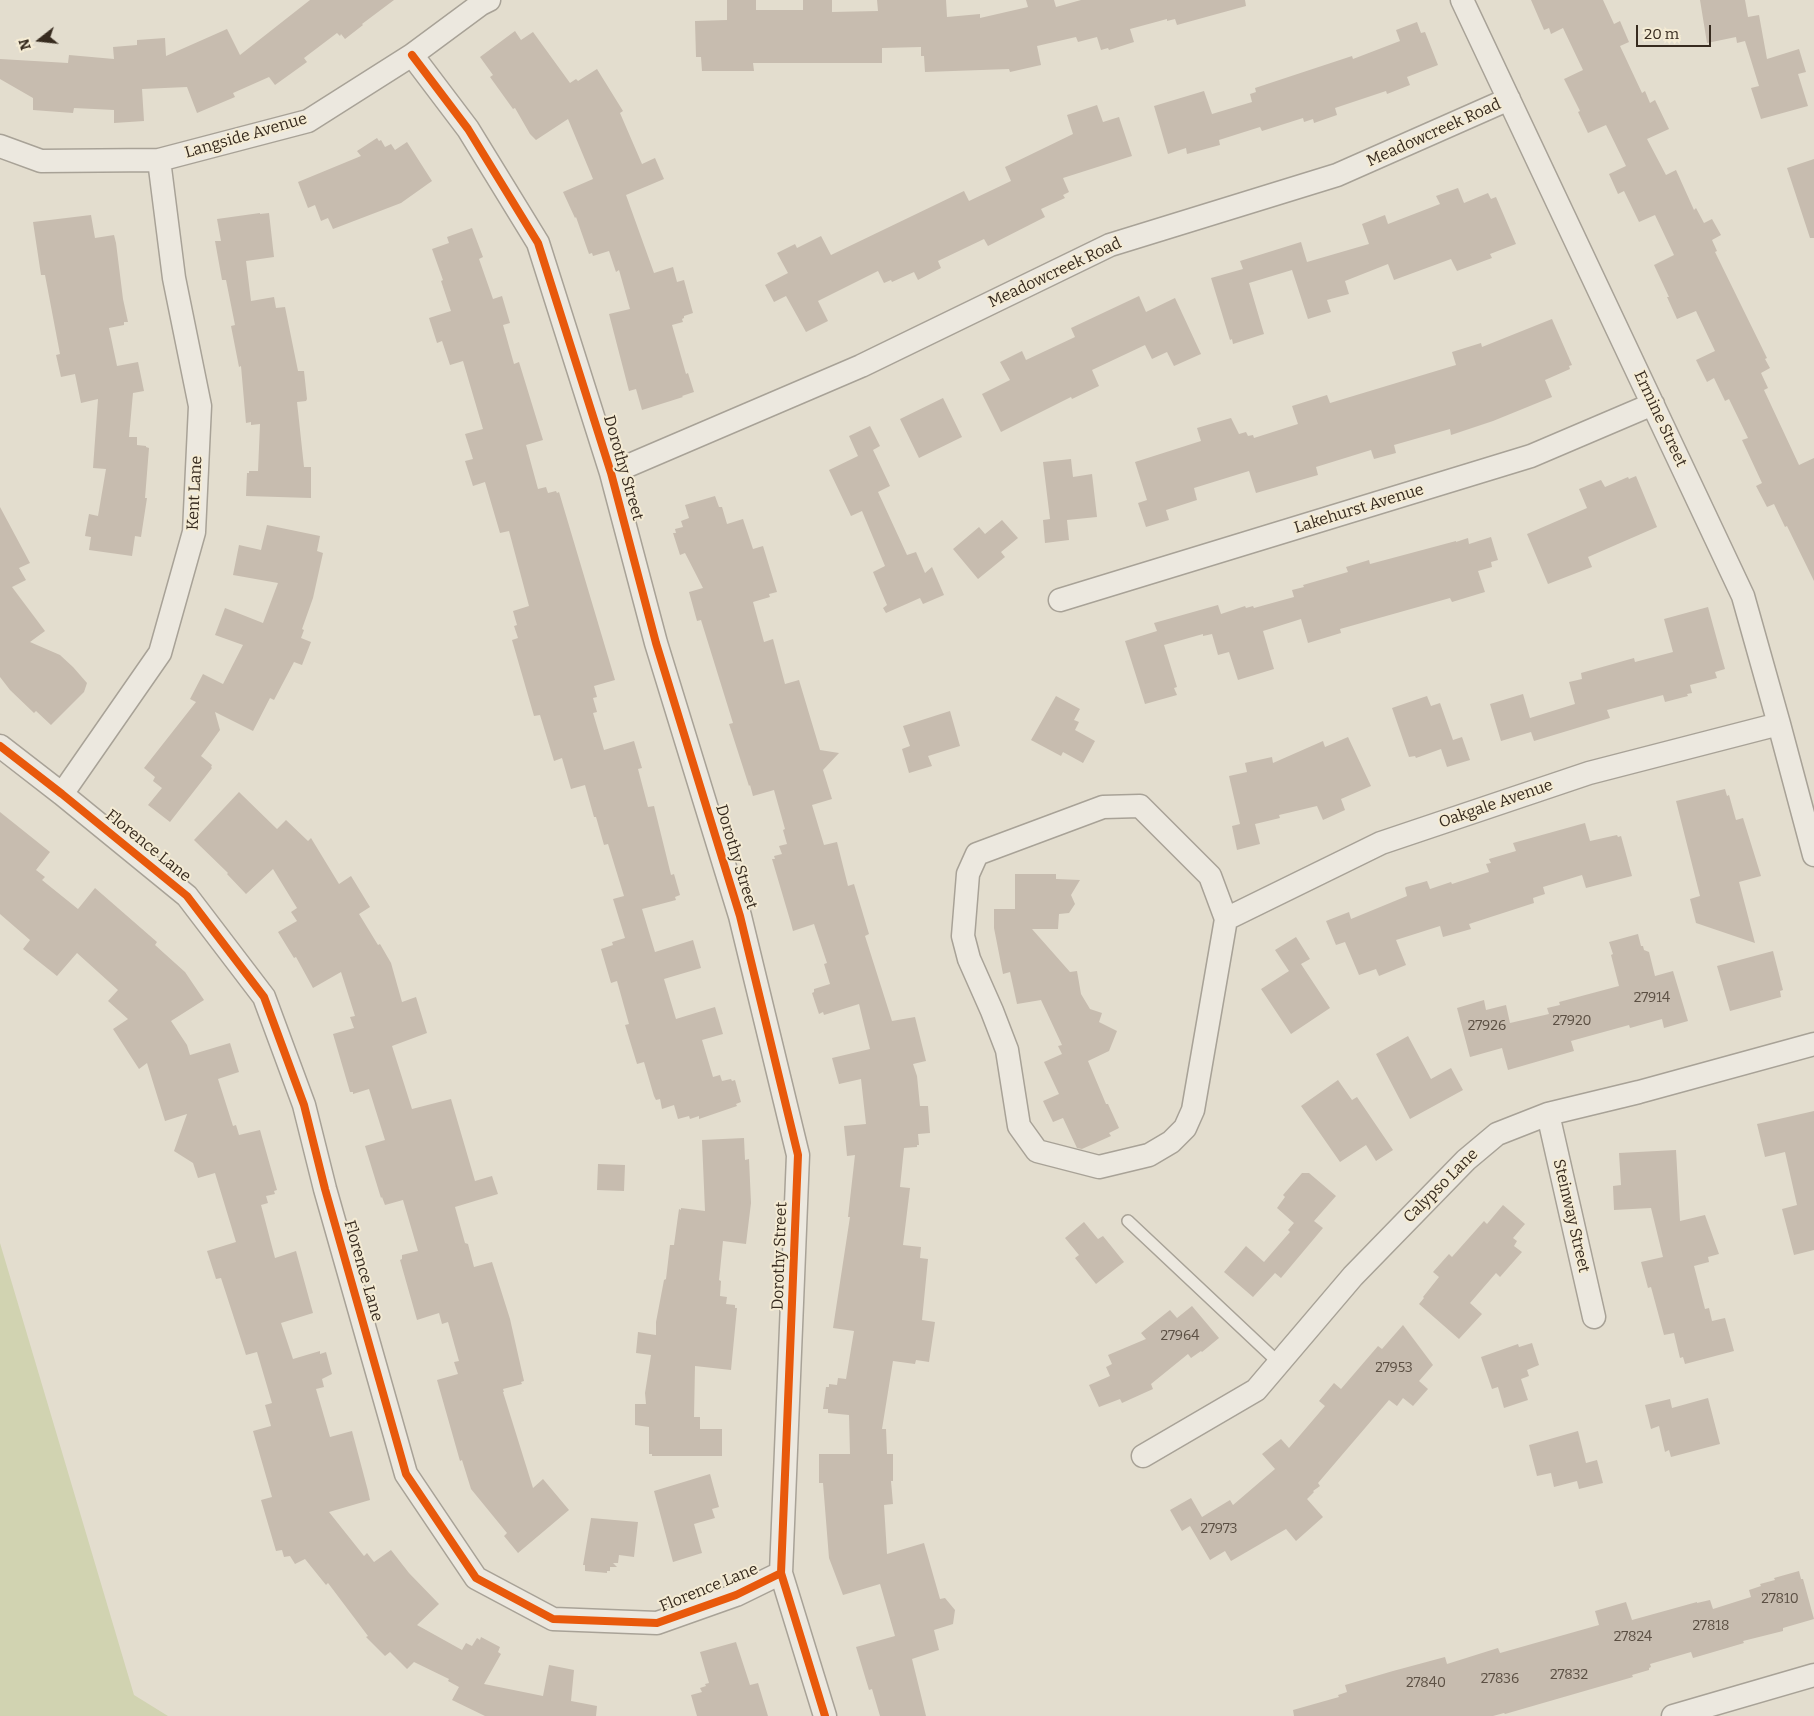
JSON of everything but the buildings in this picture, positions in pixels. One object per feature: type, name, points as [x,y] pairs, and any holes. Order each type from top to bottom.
[{"type":"street","name":"Langside Avenue","points":[[0,146],[41,161],[158,160],[308,121],[412,55],[489,0]]},
{"type":"street","name":"Ermine Street","points":[[1462,0],[1743,596],[1814,855]]},
{"type":"street","name":"Dorothy Street","points":[[412,55],[468,129],[538,242],[611,473],[656,642],[740,916],[798,1155],[781,1573],[825,1716]]},
{"type":"street","name":"Meadowcreek Road","points":[[611,473],[861,366],[1110,245],[1337,175],[1509,100]]},
{"type":"street","name":"Kent Lane","points":[[62,794],[160,653],[194,532],[200,406],[174,278],[158,160]]},
{"type":"street","name":"Lakehurst Avenue","points":[[1060,600],[1531,456],[1653,404]]},
{"type":"street","name":"Oakgale Avenue","points":[[1226,919],[1381,843],[1589,773],[1779,724]]},
{"type":"street","name":"Florence Lane","points":[[0,746],[187,896],[264,997],[304,1105],[325,1188],[406,1474],[476,1578],[553,1619],[657,1623],[736,1595],[781,1573]]},
{"type":"street","points":[[1140,806],[1210,876],[1226,919],[1193,1110],[1185,1128],[1171,1142],[1149,1156],[1099,1167],[1036,1151],[1019,1126],[1007,1050],[970,960],[963,936],[968,874],[978,854],[1103,807],[1140,806]]},
{"type":"street","name":"Calypso Lane","points":[[1144,1456],[1256,1390],[1353,1276],[1466,1160],[1497,1134],[1548,1114],[1640,1092],[1814,1044]]},
{"type":"street","name":"Steinway Street","points":[[1548,1114],[1594,1317]]},
{"type":"street","points":[[1673,1716],[1814,1675]]},
{"type":"lane","points":[[1128,1221],[1279,1363]]},
{"type":"green space","points":[[0,1243],[134,1695],[168,1716],[0,1716]]},
{"type":"cycle path","points":[[412,55],[468,129],[538,243],[611,473],[656,643],[740,916],[798,1155],[781,1573],[825,1716]]},
{"type":"cycle path","points":[[0,746],[187,896],[264,997],[304,1105],[325,1189],[406,1474],[476,1578],[553,1619],[657,1623],[736,1595],[781,1573]]}]
